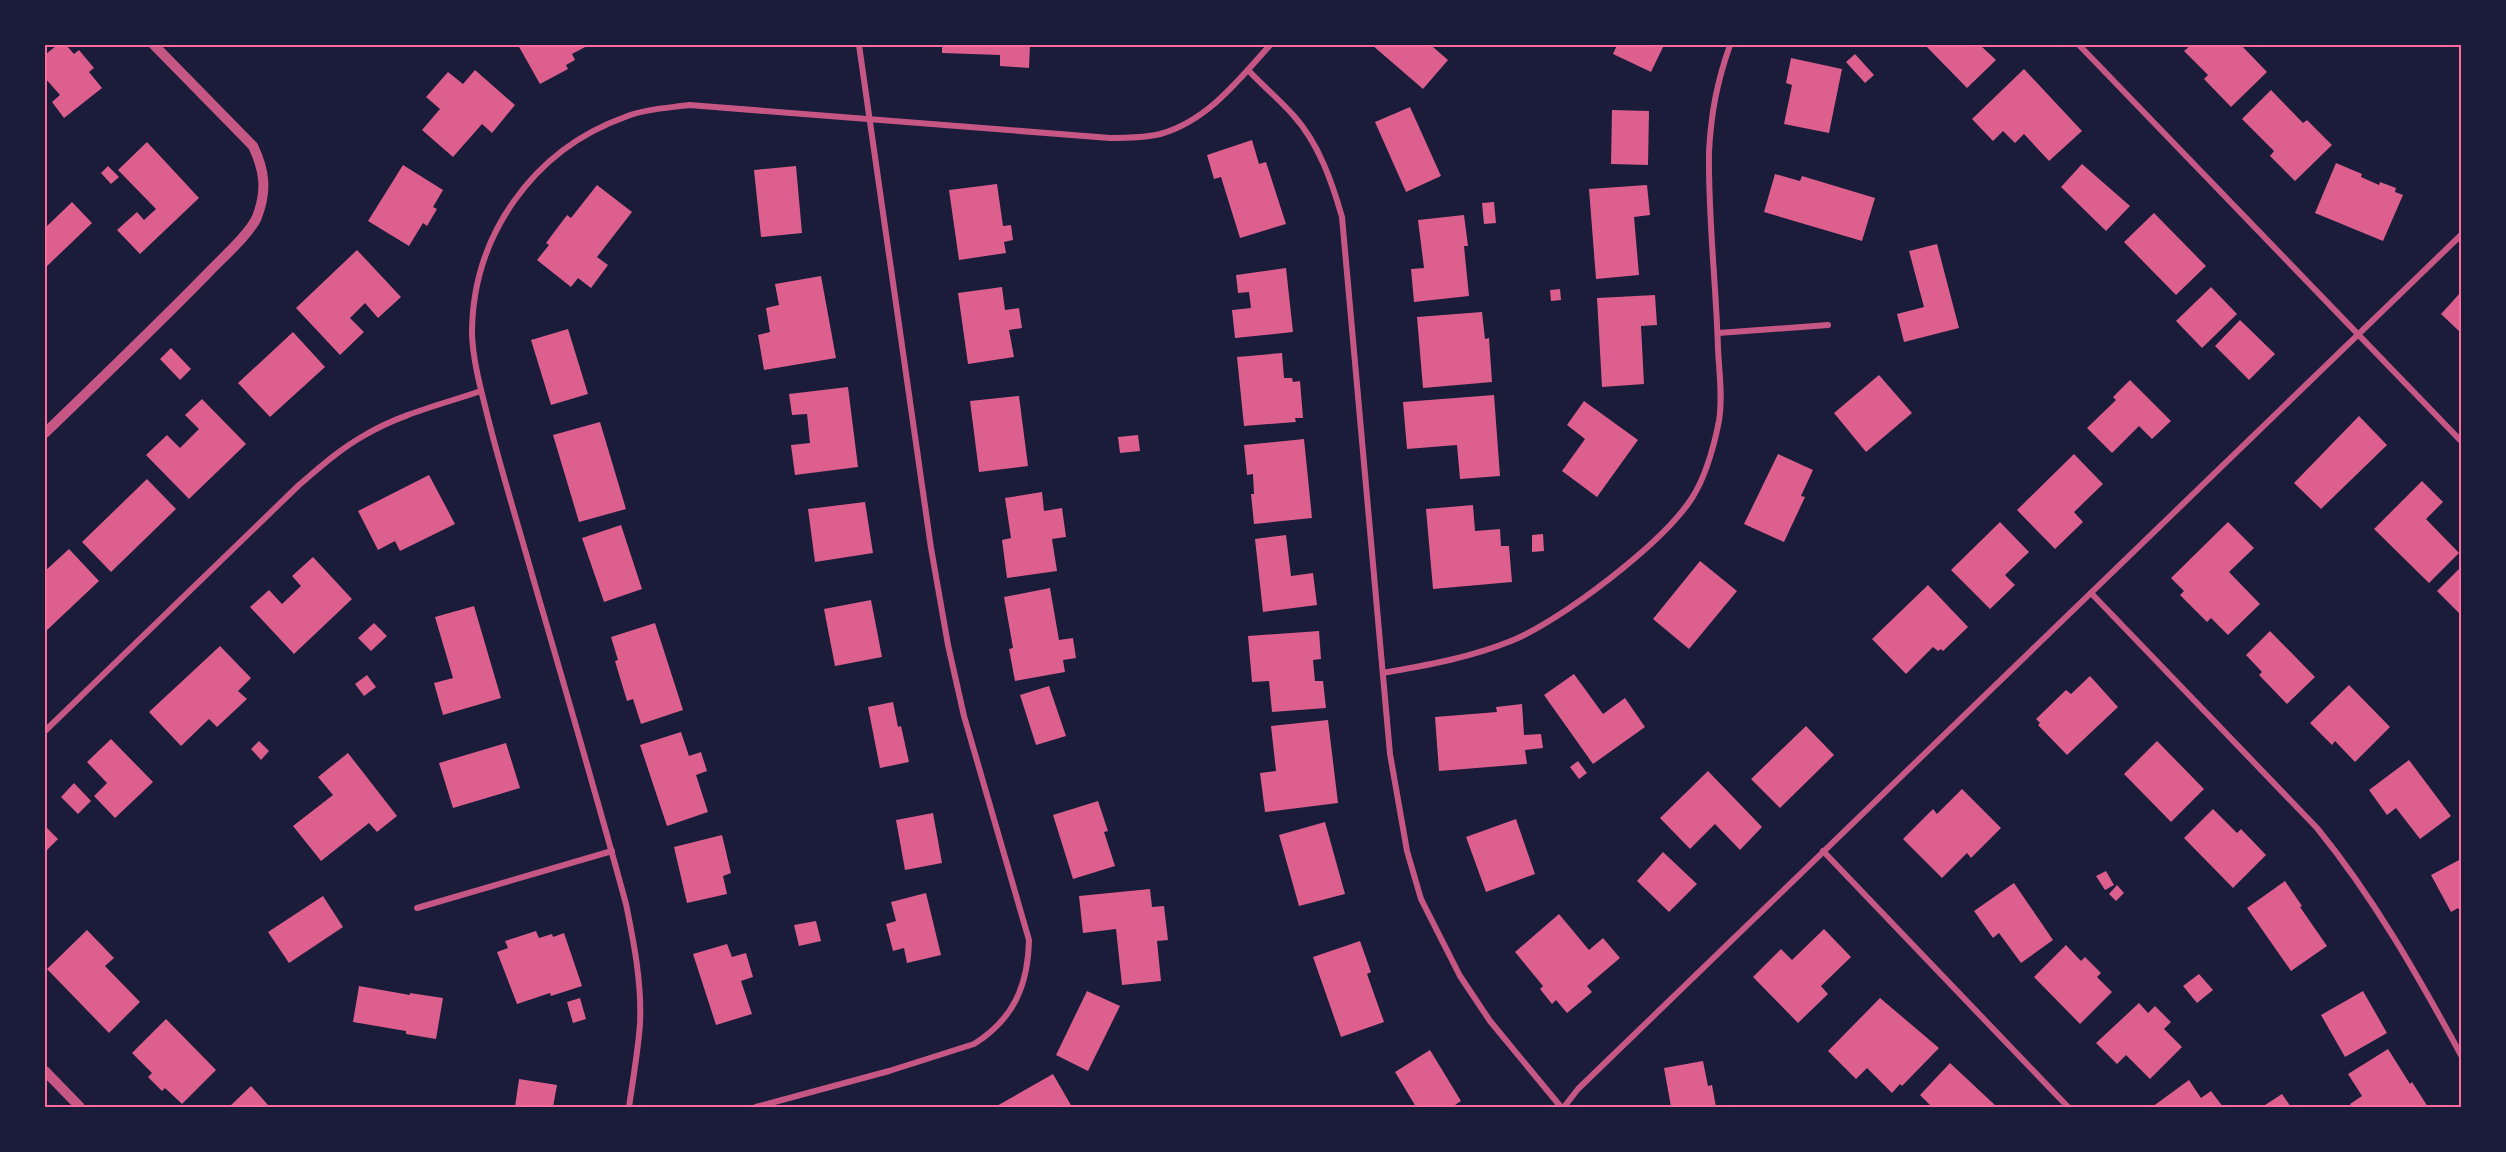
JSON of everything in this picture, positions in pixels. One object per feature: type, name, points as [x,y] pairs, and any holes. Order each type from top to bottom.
[{"type":"street","points":[[45,433],[145,338],[230,250],[256,220],[264,196],[265,184],[261,162],[253,146],[154,45]]},
{"type":"street","points":[[756,1107],[889,1071],[974,1044],[987,1037],[1003,1020],[1024,985],[1029,966],[1029,940],[964,716],[948,645],[931,548],[859,45]]},
{"type":"street","points":[[629,1107],[640,1024],[640,999],[634,946],[612,851],[482,391],[472,335],[479,273],[494,230],[527,183],[555,155],[601,126],[646,111],[689,105],[1110,138],[1141,137],[1161,134],[1188,123],[1230,91],[1270,45]]},
{"type":"street","points":[[1383,673],[1459,659],[1514,640],[1554,618],[1596,588],[1678,516],[1693,496],[1708,462],[1719,421],[1718,333],[1709,152],[1711,112],[1730,45]]},
{"type":"street","points":[[2079,45],[2461,441]]},
{"type":"street","points":[[1248,70],[1296,118],[1318,153],[1331,180],[1342,217],[1396,796],[1407,851],[1421,899],[1466,985],[1490,1021],[1562,1107],[1823,851],[2461,235]]},
{"type":"street","points":[[1718,333],[1828,325]]},
{"type":"street","points":[[45,730],[290,493],[330,458],[365,434],[395,420],[482,391]]},
{"type":"street","points":[[2091,593],[2317,828],[2344,861],[2375,906],[2461,1055]]},
{"type":"street","points":[[417,908],[612,851]]},
{"type":"street","points":[[1823,851],[2068,1107]]},
{"type":"street","points":[[45,1071],[74,1105]]},
{"type":"building","points":[[57,45],[66,45],[74,54],[79,50],[94,68],[89,72],[102,88],[64,118],[52,102],[60,95],[45,78],[45,55]]},
{"type":"building","points":[[518,45],[589,45],[572,54],[575,60],[566,65],[568,69],[540,84]]},
{"type":"building","points":[[942,45],[1030,45],[1029,68],[1000,66],[1000,55],[942,53]]},
{"type":"building","points":[[1372,45],[1435,45],[1433,47],[1448,60],[1423,89]]},
{"type":"building","points":[[1617,45],[1664,45],[1651,72],[1613,54]]},
{"type":"building","points":[[1925,45],[1980,45],[1996,60],[1967,88]]},
{"type":"building","points":[[2191,45],[2241,45],[2267,72],[2231,107],[2204,79],[2208,75],[2184,51]]},
{"type":"building","points":[[1855,54],[1874,75],[1865,83],[1846,62]]},
{"type":"building","points":[[1791,58],[1842,69],[1829,133],[1784,124],[1792,85],[1786,83]]},
{"type":"building","points":[[2024,69],[2082,131],[2049,161],[2024,134],[2015,143],[2003,131],[1993,141],[1972,119]]},
{"type":"building","points":[[475,70],[515,105],[492,133],[482,124],[453,157],[422,130],[440,109],[426,97],[448,72],[463,84]]},
{"type":"building","points":[[2271,90],[2303,123],[2307,120],[2332,145],[2295,181],[2270,156],[2274,151],[2242,119]]},
{"type":"building","points":[[1410,107],[1441,176],[1406,192],[1375,122]]},
{"type":"building","points":[[1612,110],[1649,111],[1648,165],[1611,164]]},
{"type":"building","points":[[1252,140],[1259,164],[1266,162],[1286,224],[1240,238],[1221,177],[1214,179],[1207,155]]},
{"type":"building","points":[[147,142],[199,198],[140,254],[117,230],[137,212],[144,220],[156,209],[118,170]]},
{"type":"building","points":[[2336,163],[2362,174],[2361,177],[2379,185],[2380,182],[2396,188],[2395,192],[2403,195],[2383,241],[2315,213]]},
{"type":"building","points":[[2082,164],[2130,206],[2106,231],[2061,187]]},
{"type":"building","points":[[403,165],[443,190],[433,207],[437,209],[427,226],[423,223],[409,246],[368,221]]},
{"type":"building","points":[[108,166],[119,177],[111,184],[101,173]]},
{"type":"building","points":[[796,166],[802,233],[761,237],[754,170]]},
{"type":"building","points":[[1775,174],[1800,181],[1802,176],[1875,198],[1862,241],[1764,212]]},
{"type":"building","points":[[997,184],[1003,226],[1011,225],[1013,240],[1004,242],[1006,253],[959,260],[949,190]]},
{"type":"building","points":[[597,185],[632,212],[597,257],[608,265],[591,288],[578,278],[571,287],[537,260],[549,245],[546,243],[567,215],[571,218]]},
{"type":"building","points":[[1647,185],[1650,215],[1634,217],[1639,275],[1596,279],[1589,189]]},
{"type":"building","points":[[72,202],[92,223],[45,268],[45,228]]},
{"type":"building","points":[[1494,202],[1496,223],[1484,224],[1482,203]]},
{"type":"building","points":[[2154,213],[2206,266],[2176,295],[2124,242]]},
{"type":"building","points":[[1464,215],[1468,246],[1464,246],[1469,296],[1414,302],[1411,269],[1424,268],[1418,220]]},
{"type":"building","points":[[1937,244],[1959,328],[1904,342],[1897,314],[1924,307],[1909,251]]},
{"type":"building","points":[[357,250],[401,297],[378,318],[365,303],[350,318],[364,332],[340,355],[296,308]]},
{"type":"building","points":[[1286,268],[1293,332],[1235,338],[1232,310],[1251,308],[1249,292],[1238,293],[1236,275]]},
{"type":"building","points":[[821,276],[836,358],[764,370],[758,335],[770,332],[766,308],[779,305],[775,284]]},
{"type":"building","points":[[1002,287],[1005,310],[1019,308],[1022,328],[1009,330],[1014,357],[968,364],[958,293]]},
{"type":"building","points":[[2211,287],[2237,314],[2202,348],[2176,321]]},
{"type":"building","points":[[1560,289],[1561,300],[1551,301],[1550,290]]},
{"type":"building","points":[[2461,292],[2461,333],[2441,314]]},
{"type":"building","points":[[1655,295],[1657,325],[1641,326],[1644,384],[1602,387],[1597,298]]},
{"type":"building","points":[[1482,312],[1485,339],[1489,338],[1492,382],[1423,388],[1417,317]]},
{"type":"building","points":[[2240,320],[2275,354],[2249,380],[2215,346]]},
{"type":"building","points":[[568,329],[588,394],[551,405],[531,340]]},
{"type":"building","points":[[293,332],[325,367],[270,417],[238,383]]},
{"type":"building","points":[[171,348],[191,369],[180,380],[160,359]]},
{"type":"building","points":[[1282,353],[1284,378],[1292,378],[1293,382],[1300,381],[1303,418],[1295,418],[1296,422],[1244,426],[1237,357]]},
{"type":"building","points":[[1879,375],[1912,413],[1866,452],[1834,413]]},
{"type":"building","points":[[2130,380],[2171,421],[2152,439],[2139,426],[2112,453],[2087,428],[2116,400],[2113,397]]},
{"type":"building","points":[[848,387],[858,467],[795,475],[791,445],[810,443],[807,414],[792,415],[789,394]]},
{"type":"building","points":[[1494,395],[1500,476],[1460,479],[1457,445],[1407,449],[1403,402]]},
{"type":"building","points":[[1019,396],[1028,466],[979,472],[970,401]]},
{"type":"building","points":[[202,399],[246,444],[189,499],[146,455],[167,435],[180,448],[199,429],[185,415]]},
{"type":"building","points":[[1584,401],[1638,440],[1597,497],[1562,471],[1585,439],[1567,425]]},
{"type":"building","points":[[2359,416],[2387,445],[2321,509],[2294,483]]},
{"type":"building","points":[[600,422],[626,509],[579,522],[553,435]]},
{"type":"building","points":[[1138,435],[1140,451],[1120,453],[1118,437]]},
{"type":"building","points":[[1304,439],[1312,518],[1254,524],[1251,494],[1254,494],[1253,474],[1247,475],[1244,445]]},
{"type":"building","points":[[1778,454],[1813,470],[1801,496],[1805,497],[1784,542],[1744,524]]},
{"type":"building","points":[[2074,454],[2103,484],[2074,512],[2083,522],[2055,549],[2017,510]]},
{"type":"building","points":[[429,475],[455,524],[400,551],[395,541],[378,550],[358,511]]},
{"type":"building","points":[[147,479],[176,509],[111,572],[82,542]]},
{"type":"building","points":[[2422,481],[2443,502],[2426,519],[2459,553],[2429,583],[2374,529]]},
{"type":"building","points":[[1042,492],[1044,511],[1062,508],[1066,537],[1052,539],[1057,571],[1007,578],[1002,540],[1011,538],[1005,498]]},
{"type":"building","points":[[865,502],[873,553],[815,562],[808,509]]},
{"type":"building","points":[[1473,505],[1475,531],[1500,529],[1501,546],[1509,546],[1512,582],[1433,589],[1426,509]]},
{"type":"building","points":[[2000,522],[2029,552],[2005,575],[2015,585],[1990,609],[1951,570]]},
{"type":"building","points":[[2228,522],[2254,548],[2229,572],[2260,604],[2228,635],[2211,618],[2207,622],[2180,595],[2184,591],[2171,578]]},
{"type":"building","points":[[621,525],[642,589],[604,602],[582,538]]},
{"type":"building","points":[[1543,534],[1544,551],[1532,552],[1532,535]]},
{"type":"building","points":[[1286,535],[1291,576],[1313,573],[1317,605],[1263,612],[1255,539]]},
{"type":"building","points":[[69,549],[99,581],[45,632],[45,571]]},
{"type":"building","points":[[313,557],[352,599],[294,654],[250,607],[269,590],[282,604],[301,586],[292,576]]},
{"type":"building","points":[[1700,561],[1737,591],[1689,649],[1653,619]]},
{"type":"building","points":[[2461,567],[2461,615],[2437,591]]},
{"type":"building","points":[[1928,585],[1968,627],[1943,651],[1941,649],[1938,651],[1933,647],[1906,674],[1872,639]]},
{"type":"building","points":[[1050,588],[1059,640],[1073,638],[1076,658],[1063,660],[1065,672],[1015,681],[1009,649],[1013,648],[1004,597]]},
{"type":"building","points":[[871,600],[882,657],[835,666],[824,609]]},
{"type":"building","points":[[474,606],[501,698],[443,715],[434,683],[453,678],[435,617]]},
{"type":"building","points":[[374,623],[387,636],[371,651],[358,638]]},
{"type":"building","points":[[655,623],[683,710],[641,724],[633,699],[627,701],[615,661],[618,660],[611,637]]},
{"type":"building","points":[[1319,631],[1321,659],[1313,660],[1315,681],[1323,681],[1326,708],[1272,712],[1269,681],[1252,682],[1248,636]]},
{"type":"building","points":[[2270,631],[2315,677],[2287,704],[2259,675],[2262,672],[2246,655]]},
{"type":"building","points":[[220,646],[251,678],[238,691],[247,699],[217,727],[209,719],[181,746],[149,712]]},
{"type":"building","points":[[1574,674],[1603,714],[1625,698],[1645,727],[1593,764],[1544,695]]},
{"type":"building","points":[[367,675],[376,687],[364,696],[355,684]]},
{"type":"building","points":[[2090,676],[2118,707],[2067,755],[2038,725],[2040,723],[2036,719],[2066,690],[2071,694]]},
{"type":"building","points":[[2349,685],[2390,727],[2355,762],[2335,741],[2332,745],[2310,723]]},
{"type":"building","points":[[1049,686],[1066,736],[1036,745],[1020,695]]},
{"type":"building","points":[[893,702],[909,762],[880,768],[868,707]]},
{"type":"building","points":[[1522,704],[1524,735],[1541,734],[1543,748],[1525,750],[1527,764],[1439,771],[1435,717],[1497,712],[1496,707]]},
{"type":"building","points":[[1328,720],[1338,803],[1265,812],[1260,773],[1276,771],[1271,726]]},
{"type":"building","points":[[1806,726],[1834,755],[1780,808],[1751,779]]},
{"type":"building","points":[[681,732],[689,756],[701,752],[707,771],[696,775],[708,812],[667,826],[640,745]]},
{"type":"building","points":[[111,739],[153,782],[115,818],[94,796],[107,783],[87,762]]},
{"type":"building","points":[[259,741],[269,751],[261,760],[251,749]]},
{"type":"building","points":[[2157,741],[2204,789],[2171,822],[2124,774]]},
{"type":"building","points":[[506,743],[520,788],[453,808],[439,763]]},
{"type":"building","points":[[348,753],[397,816],[377,832],[369,823],[321,861],[293,826],[333,795],[318,777]]},
{"type":"building","points":[[2409,760],[2451,816],[2420,839],[2396,808],[2387,815],[2369,790]]},
{"type":"building","points":[[1578,761],[1587,773],[1579,779],[1570,767]]},
{"type":"building","points":[[1708,771],[1762,827],[1740,850],[1715,824],[1690,849],[1660,818]]},
{"type":"building","points":[[74,783],[91,801],[78,814],[61,797]]},
{"type":"building","points":[[1962,789],[2001,828],[1971,858],[1967,853],[1942,878],[1903,839],[1933,809],[1937,814]]},
{"type":"building","points":[[1098,801],[1108,831],[1104,832],[1115,866],[1073,879],[1053,815]]},
{"type":"building","points":[[2213,809],[2237,833],[2241,829],[2266,855],[2233,888],[2184,838]]},
{"type":"building","points":[[933,813],[942,863],[905,870],[896,820]]},
{"type":"building","points":[[1516,819],[1535,874],[1486,892],[1466,837]]},
{"type":"building","points":[[1325,822],[1345,894],[1299,906],[1279,835]]},
{"type":"building","points":[[45,826],[58,839],[45,852]]},
{"type":"building","points":[[722,835],[731,873],[723,876],[727,894],[687,903],[674,847]]},
{"type":"building","points":[[1663,852],[1697,884],[1669,912],[1637,881]]},
{"type":"building","points":[[2461,859],[2461,913],[2458,908],[2451,912],[2431,875]]},
{"type":"building","points":[[2106,871],[2114,885],[2105,890],[2096,876]]},
{"type":"building","points":[[2285,881],[2327,946],[2291,971],[2247,908]]},
{"type":"building","points":[[2014,883],[2053,940],[2021,963],[1999,933],[1993,938],[1974,911]]},
{"type":"building","points":[[2117,885],[2124,893],[2116,901],[2109,894]]},
{"type":"building","points":[[1150,889],[1152,907],[1164,906],[1168,940],[1157,941],[1161,981],[1122,985],[1116,929],[1083,933],[1079,896]]},
{"type":"building","points":[[926,893],[941,955],[907,963],[904,948],[893,951],[886,924],[896,921],[891,902]]},
{"type":"building","points":[[323,896],[343,927],[289,963],[268,932]]},
{"type":"building","points":[[1559,914],[1589,950],[1603,938],[1620,958],[1587,986],[1592,992],[1567,1013],[1556,1000],[1552,1004],[1540,989],[1543,986],[1515,952]]},
{"type":"building","points":[[816,921],[821,941],[799,946],[794,925]]},
{"type":"building","points":[[1824,929],[1851,957],[1821,986],[1828,994],[1798,1023],[1753,977],[1781,949],[1792,960]]},
{"type":"building","points":[[87,930],[114,958],[105,966],[140,1002],[109,1033],[47,969]]},
{"type":"building","points":[[536,931],[539,938],[564,933],[582,986],[517,1004],[497,952],[508,948],[505,941]]},
{"type":"building","points":[[1360,941],[1371,972],[1367,974],[1384,1022],[1341,1037],[1313,957]]},
{"type":"building","points":[[727,944],[732,957],[746,953],[753,977],[741,981],[752,1014],[716,1025],[693,954]]},
{"type":"building","points":[[2066,945],[2081,961],[2085,957],[2101,973],[2097,977],[2112,992],[2080,1024],[2034,977]]},
{"type":"building","points":[[2199,974],[2213,990],[2197,1003],[2183,986]]},
{"type":"building","points":[[359,986],[443,998],[436,1039],[406,1034],[406,1031],[353,1022]]},
{"type":"building","points":[[1087,991],[1120,1006],[1088,1071],[1056,1055]]},
{"type":"building","points":[[2363,991],[2387,1033],[2345,1057],[2321,1015]]},
{"type":"building","points":[[580,998],[586,1019],[573,1023],[567,1002]]},
{"type":"building","points":[[1880,998],[1939,1048],[1902,1086],[1900,1084],[1892,1093],[1867,1068],[1856,1079],[1828,1051]]},
{"type":"building","points":[[2139,1003],[2148,1013],[2155,1006],[2171,1022],[2164,1029],[2182,1047],[2150,1079],[2126,1055],[2117,1064],[2096,1043]]},
{"type":"building","points":[[166,1019],[216,1070],[182,1104],[165,1088],[162,1091],[148,1077],[152,1073],[132,1053]]},
{"type":"building","points":[[2388,1049],[2428,1107],[2351,1107],[2350,1104],[2362,1096],[2348,1074]]},
{"type":"building","points":[[1430,1050],[1461,1101],[1452,1107],[1416,1107],[1395,1072]]},
{"type":"building","points":[[1703,1061],[1708,1086],[1712,1085],[1716,1107],[1671,1107],[1664,1068]]},
{"type":"building","points":[[1950,1063],[1997,1107],[1932,1107],[1920,1095]]},
{"type":"building","points":[[1053,1074],[1072,1107],[995,1107]]},
{"type":"building","points":[[519,1079],[557,1085],[553,1107],[515,1107]]},
{"type":"building","points":[[2189,1080],[2201,1098],[2211,1091],[2223,1107],[2152,1107]]},
{"type":"building","points":[[251,1086],[268,1105],[266,1107],[229,1107]]},
{"type":"building","points":[[2282,1094],[2291,1107],[2262,1107]]}]
